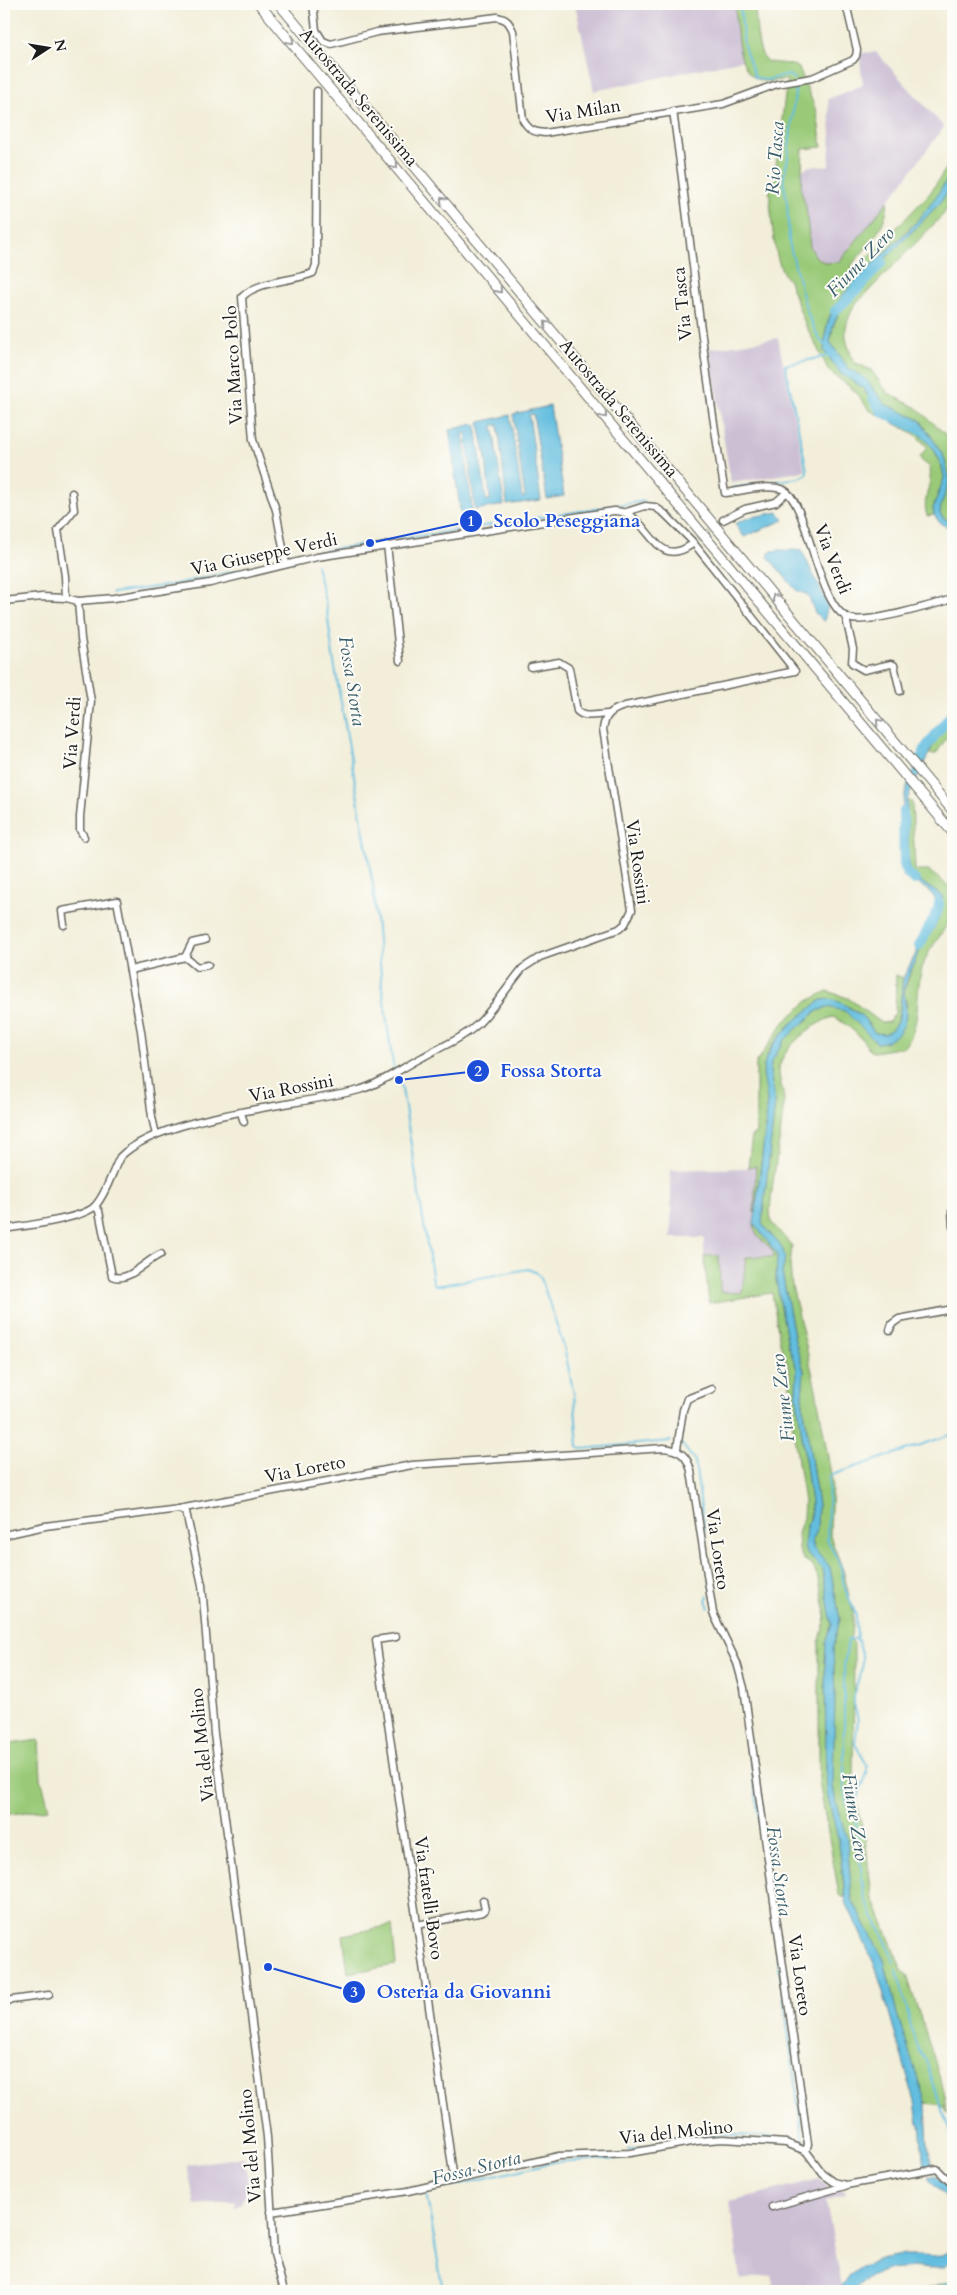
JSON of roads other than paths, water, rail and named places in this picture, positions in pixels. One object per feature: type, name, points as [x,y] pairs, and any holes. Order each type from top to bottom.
[{"type":"highway","name":"Autostrada Serenissima","points":[[259,4],[953,833]]},
{"type":"highway","name":"Autostrada Serenissima","points":[[279,4],[953,810]]},
{"type":"street","name":"Via Milan","points":[[313,4],[316,30],[323,41],[332,44],[377,32],[497,17],[504,18],[510,23],[513,31],[523,120],[528,128],[535,132],[545,133],[723,104],[777,84],[799,81],[853,60],[857,50],[846,4]]},
{"type":"street","name":"Via Marco Polo","points":[[286,564],[276,510],[253,440],[242,297],[248,291],[259,287],[300,279],[313,273],[316,264],[317,91]]},
{"type":"street","name":"Via Tasca","points":[[673,112],[692,247],[698,323],[725,493],[770,488],[787,492]]},
{"type":"street","points":[[723,520],[745,509],[776,502],[787,492]]},
{"type":"street","name":"Via Verdi","points":[[787,492],[799,510],[812,553],[837,608],[848,617],[860,620],[953,600]]},
{"type":"street","points":[[66,598],[66,576],[58,530],[74,510],[72,493]]},
{"type":"street","points":[[531,667],[559,662],[569,668],[577,711],[581,715],[587,716],[608,714],[625,706],[795,671],[692,542],[671,520],[655,507],[638,507],[626,512]]},
{"type":"street","name":"Via Giuseppe Verdi","points":[[4,601],[42,597],[66,598],[78,601],[114,598],[210,583],[316,556],[607,512],[626,512]]},
{"type":"street","points":[[626,512],[636,518],[663,550],[679,552],[691,545]]},
{"type":"street","points":[[387,545],[400,661]]},
{"type":"street","name":"Via Verdi","points":[[78,601],[91,700],[80,817],[80,830],[84,837]]},
{"type":"street","points":[[848,617],[846,623],[852,649],[852,663],[864,670],[894,665],[900,691]]},
{"type":"street","name":"Via Rossini","points":[[95,1206],[120,1157],[126,1151],[156,1135],[178,1127],[241,1113],[360,1090],[387,1079],[464,1036],[479,1023],[529,963],[540,957],[619,929],[630,918],[632,910],[603,729],[604,720],[608,714]]},
{"type":"street","points":[[64,925],[62,911],[117,902],[142,1031],[152,1117],[156,1135]]},
{"type":"street","points":[[185,957],[192,943],[205,940]]},
{"type":"street","points":[[130,970],[185,957]]},
{"type":"street","points":[[185,957],[198,967],[208,965]]},
{"type":"street","points":[[241,1113],[244,1122]]},
{"type":"street","points":[[4,1229],[70,1217],[84,1213],[95,1206],[99,1211],[112,1276],[120,1278],[138,1270],[153,1257],[161,1254]]},
{"type":"street","points":[[952,1212],[953,1227]]},
{"type":"street","points":[[890,1330],[892,1324],[899,1319],[953,1310]]},
{"type":"street","points":[[677,1449],[683,1410],[687,1399],[712,1389]]},
{"type":"street","name":"Via Loreto","points":[[179,1508],[412,1464],[664,1448],[677,1449],[688,1461],[691,1471],[713,1613],[737,1663],[744,1688],[808,2144],[806,2151]]},
{"type":"street","points":[[4,1535],[45,1526],[179,1508]]},
{"type":"street","name":"Via del Molino","points":[[179,1508],[186,1512],[202,1585],[214,1734],[267,2137],[271,2212],[408,2191],[559,2156],[630,2153],[697,2141],[765,2140],[786,2143],[806,2151]]},
{"type":"street","name":"Via fratelli Bovo","points":[[396,1636],[376,1640],[454,2180]]},
{"type":"street","points":[[417,1925],[482,1912],[485,1910],[483,1900]]},
{"type":"street","points":[[4,2001],[49,1995]]},
{"type":"street","points":[[806,2151],[823,2174],[834,2182],[846,2186]]},
{"type":"street","points":[[772,2207],[846,2186],[933,2169],[940,2170],[953,2185]]},
{"type":"street","points":[[271,2212],[274,2254],[284,2291]]},
{"type":"water","points":[[953,170],[953,183],[940,203],[843,302],[833,326],[830,342],[849,369],[865,378],[885,404],[920,420],[936,444],[944,457],[950,480],[940,513],[943,518],[953,523],[953,530],[940,523],[934,515],[933,508],[944,478],[942,467],[934,449],[907,421],[875,406],[862,387],[841,374],[824,351],[829,320],[841,298],[861,274],[918,220]]},
{"type":"water","points":[[550,406],[564,496],[547,499],[533,414],[529,415],[541,500],[507,505],[498,425],[493,425],[504,505],[475,510],[466,433],[463,433],[472,509],[469,515],[461,516],[449,430],[476,425],[486,500],[490,500],[486,459],[479,424],[480,422],[510,415],[522,497],[525,497],[513,414]]},
{"type":"water","points":[[778,512],[784,520],[744,537],[735,524],[747,518]]},
{"type":"water","points":[[801,549],[828,605],[824,622],[815,613],[808,595],[796,590],[768,557],[770,552],[774,551]]},
{"type":"water","points":[[953,712],[953,718],[933,745],[907,800],[909,874],[942,896],[942,905],[937,922],[919,953],[906,982],[904,990],[906,1011],[904,1024],[894,1037],[885,1042],[877,1043],[845,1011],[827,1007],[816,1012],[783,1042],[771,1063],[770,1072],[775,1102],[762,1223],[783,1250],[784,1263],[782,1272],[795,1341],[804,1371],[802,1397],[818,1505],[817,1528],[812,1540],[814,1549],[830,1567],[840,1619],[833,1647],[835,1694],[833,1785],[836,1804],[847,1839],[852,1899],[884,1960],[897,2014],[926,2104],[928,2146],[932,2167],[924,2169],[920,2124],[918,2123],[915,2102],[876,1968],[846,1902],[839,1843],[827,1793],[825,1662],[826,1643],[832,1624],[822,1569],[805,1551],[804,1545],[806,1528],[811,1517],[811,1503],[796,1391],[797,1369],[788,1345],[776,1280],[777,1254],[754,1224],[766,1122],[767,1100],[763,1073],[765,1061],[773,1045],[791,1024],[821,1000],[830,999],[842,1003],[863,1017],[875,1033],[885,1034],[898,1021],[903,978],[935,917],[937,906],[934,897],[929,891],[905,875],[902,826],[904,798],[911,774],[923,752]]},
{"type":"water","points":[[936,2175],[953,2196],[953,2207],[928,2177]]},
{"type":"water","points":[[953,2249],[953,2259],[943,2266],[930,2269],[911,2267],[890,2269],[872,2275],[851,2291],[839,2291],[852,2274],[880,2259],[901,2255],[937,2256]]},
{"type":"waterway","name":"Rio Tasca","points":[[740,4],[744,46],[755,77],[766,80],[789,75],[794,79]]},
{"type":"waterway","name":"Rio Tasca","points":[[796,83],[788,158],[783,180],[787,201],[789,242],[807,312],[819,339],[826,346]]},
{"type":"waterway","name":"Fiume Zero","points":[[835,311],[882,262]]},
{"type":"waterway","points":[[732,488],[799,478],[806,475],[807,471],[785,365],[828,356]]},
{"type":"waterway","name":"Fiume Zero","points":[[873,398],[882,412],[919,429]]},
{"type":"waterway","points":[[291,556],[645,501]]},
{"type":"waterway","points":[[112,593],[171,585],[277,561]]},
{"type":"waterway","name":"Fossa Storta","points":[[316,565],[326,605],[333,656],[373,885],[382,986],[393,1065],[402,1089],[433,1281],[435,1285],[442,1285],[528,1269],[537,1273],[541,1278],[564,1347],[574,1394],[578,1447],[581,1449],[671,1441]]},
{"type":"waterway","points":[[38,592],[54,593]]},
{"type":"waterway","points":[[4,595],[34,593]]},
{"type":"waterway","name":"Fiume Zero","points":[[918,765],[926,747],[953,712]]},
{"type":"waterway","name":"Fiume Zero","points":[[903,812],[904,868],[907,874],[915,880]]},
{"type":"waterway","name":"Fiume Zero","points":[[919,946],[938,910],[939,903]]},
{"type":"waterway","points":[[894,1962],[864,1895],[854,1805],[867,1774],[867,1765],[855,1744],[858,1720],[854,1704],[854,1693],[862,1668],[862,1654],[857,1638],[856,1615],[844,1586],[841,1567],[827,1539],[829,1476],[953,1434]]},
{"type":"waterway","name":"Fossa Storta","points":[[680,1442],[695,1461],[712,1591]]},
{"type":"waterway","name":"Fossa Storta","points":[[708,1596],[706,1600],[709,1608]]},
{"type":"waterway","points":[[854,1819],[848,1807],[844,1791],[844,1666],[848,1640],[857,1638]]},
{"type":"waterway","name":"Fossa Storta","points":[[628,2150],[719,2134],[776,2137],[802,2142],[803,2140],[745,1716],[740,1685],[732,1658]]},
{"type":"waterway","points":[[897,1970],[915,2042],[926,2061],[953,2138]]},
{"type":"waterway","name":"Fossa Storta","points":[[443,2291],[426,2192],[554,2162],[623,2158],[630,2155]]},
{"type":"waterway","points":[[922,2291],[953,2282]]},
{"type":"tunnel","points":[[691,545],[723,520]]},
{"type":"place","name":"Scolo Peseggiana","points":[[370,543]]},
{"type":"place","name":"Fossa Storta","points":[[399,1080]]},
{"type":"place","name":"Osteria da Giovanni","points":[[268,1967]]}]
